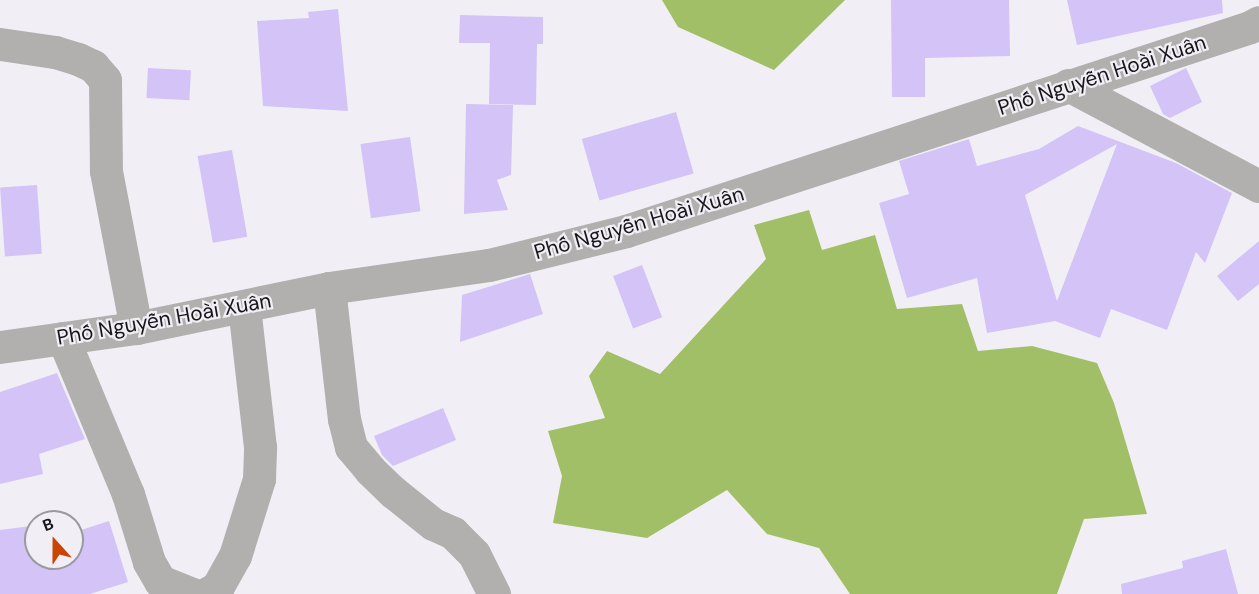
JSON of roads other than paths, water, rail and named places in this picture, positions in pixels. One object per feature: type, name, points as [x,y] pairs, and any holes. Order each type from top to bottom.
[{"type":"street","name":"Phố Nguyễn Hoài Xuân","points":[[0,347],[136,328],[329,288],[489,265],[626,231],[1251,27],[1259,21]]},
{"type":"street","points":[[0,44],[55,52],[78,59],[93,66],[105,80],[106,171],[136,328]]},
{"type":"street","points":[[1068,85],[1259,186]]},
{"type":"street","points":[[329,288],[344,419],[351,447],[370,470],[393,492],[433,524],[453,534],[474,554],[494,594]]},
{"type":"street","points":[[206,594],[217,588],[235,556],[259,479],[260,447],[244,306]]},
{"type":"street","points":[[63,338],[128,494],[149,562],[160,581],[193,594]]}]
